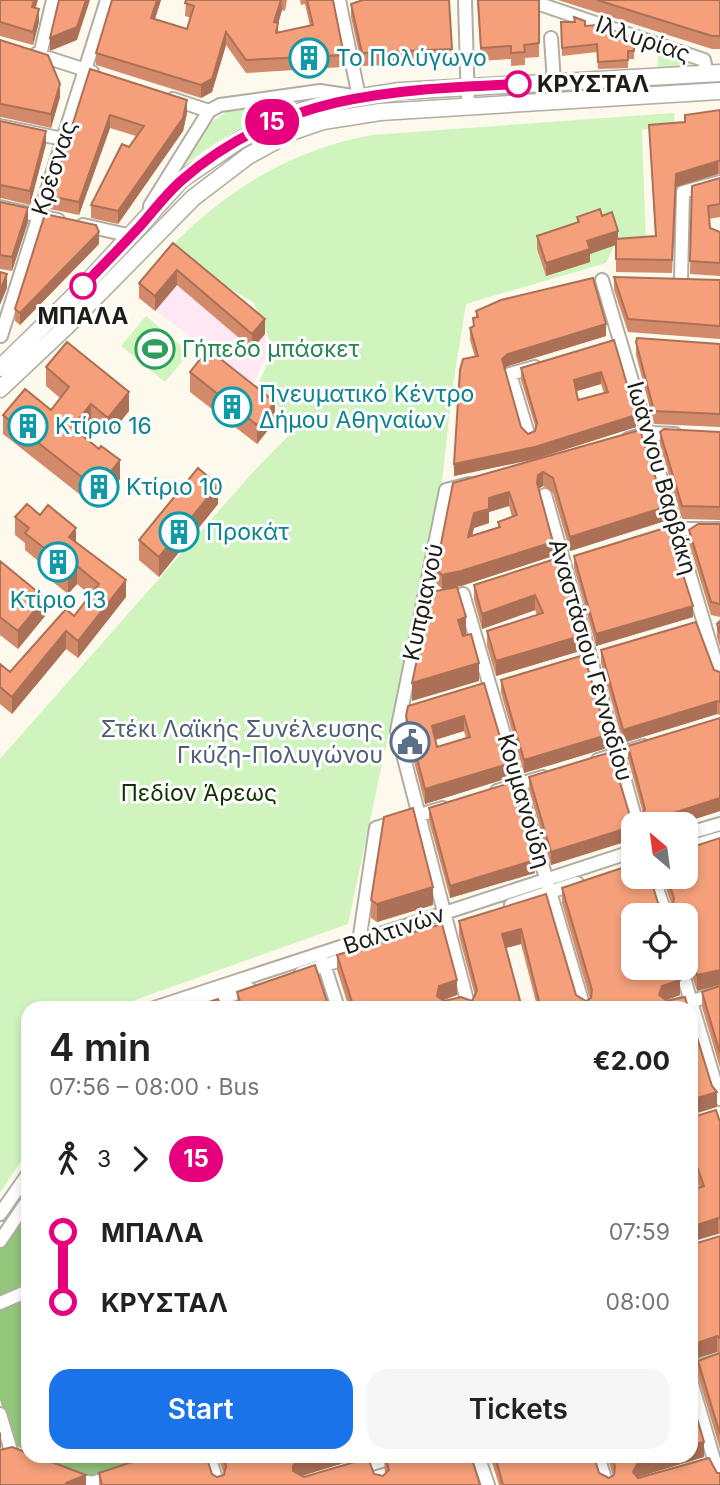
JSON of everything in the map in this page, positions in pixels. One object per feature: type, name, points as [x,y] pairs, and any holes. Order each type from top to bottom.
[{"type":"main road","points":[[0,389],[22,359],[181,180],[220,152],[282,117],[359,97],[467,86],[713,73]]},
{"type":"main road","points":[[0,368],[22,359],[193,198],[230,168],[285,135],[323,121],[380,112],[720,91]]},
{"type":"street","points":[[40,55],[53,0]]},
{"type":"street","name":"Κρέσνας","points":[[1,336],[14,280],[39,216],[107,0]]},
{"type":"street","points":[[163,96],[214,108],[320,91],[359,97],[339,0]]},
{"type":"street","points":[[465,0],[468,105]]},
{"type":"street","name":"Ιλλυρίας","points":[[528,0],[704,60],[713,73]]},
{"type":"street","points":[[551,38],[554,82]]},
{"type":"street","points":[[27,52],[111,78]]},
{"type":"street","points":[[0,207],[132,236],[214,108]]},
{"type":"street","points":[[0,126],[63,139]]},
{"type":"street","points":[[679,281],[683,192],[720,182]]},
{"type":"street","name":"Ιωάννου Βαρβάκη","points":[[586,282],[608,280],[622,343],[648,433],[669,529],[698,625],[720,677]]},
{"type":"street","points":[[1,336],[22,359]]},
{"type":"street","points":[[529,437],[510,374],[548,363]]},
{"type":"street","points":[[611,444],[648,433],[684,435]]},
{"type":"street","name":"Κυπριανού","points":[[463,1001],[397,731],[399,714],[450,596],[446,490],[485,480]]},
{"type":"street","name":"Αναστάσιου Γενναδίου","points":[[545,495],[634,812]]},
{"type":"street","points":[[669,529],[720,529]]},
{"type":"street","name":"Κουμανούδη","points":[[450,596],[497,685],[519,784],[582,1001]]},
{"type":"street","points":[[698,625],[720,624]]},
{"type":"street","points":[[478,691],[497,685]]},
{"type":"street","points":[[399,714],[412,710]]},
{"type":"street","points":[[580,765],[656,742]]},
{"type":"street","points":[[481,796],[556,773]]},
{"type":"street","points":[[359,942],[376,828],[455,804]]},
{"type":"street","points":[[698,830],[720,824]]},
{"type":"street","points":[[698,844],[720,838]]},
{"type":"street","name":"Βαλτινών","points":[[549,886],[621,856]]},
{"type":"street","name":"Βαλτινών","points":[[199,1001],[226,997],[323,960],[549,886],[621,868]]},
{"type":"street","name":"Βαλτινών","points":[[323,960],[359,942],[444,920]]},
{"type":"street","points":[[323,960],[336,1001]]},
{"type":"street","points":[[685,980],[691,1001],[720,993]]},
{"type":"street","points":[[698,1025],[720,1099]]},
{"type":"street","points":[[0,1214],[21,1184]]},
{"type":"street","points":[[0,1241],[21,1210]]},
{"type":"street","points":[[0,1303],[21,1293]]},
{"type":"street","points":[[698,1367],[720,1360]]},
{"type":"street","points":[[698,1408],[712,1463],[720,1480]]},
{"type":"street","points":[[0,1414],[6,1456]]},
{"type":"street","points":[[211,1463],[218,1485]]},
{"type":"street","points":[[480,1463],[488,1485]]},
{"type":"street","points":[[600,1463],[607,1485]]},
{"type":"street","points":[[337,1474],[374,1465]]},
{"type":"street","points":[[65,1474],[91,1484],[127,1472]]},
{"type":"shaded area","points":[[173,258],[265,334],[268,353],[253,384],[139,298]]},
{"type":"green space","points":[[659,50],[692,61],[693,64],[689,67],[657,69]]},
{"type":"green space","points":[[295,102],[232,133],[174,173],[198,137],[221,115],[251,105]]},
{"type":"green space","name":"Πεδίον Άρεως","points":[[674,113],[675,125],[642,130],[646,244],[614,246],[606,263],[466,304],[452,391],[442,482],[348,924],[134,1001],[21,1001],[21,1161],[0,1193],[0,759],[254,471],[299,425],[257,386],[274,350],[254,303],[167,251],[212,210],[260,176],[313,151],[372,135]]},
{"type":"green space","name":"Γήπεδο μπάσκετ","points":[[146,316],[189,353],[165,382],[121,346]]},
{"type":"green space","points":[[21,1218],[21,1448],[14,1445],[0,1400],[0,1249]]},
{"type":"green space","points":[[55,1463],[141,1463],[92,1479]]},
{"type":"building","points":[[0,0],[34,0],[32,7],[39,9],[33,32],[0,22]]},
{"type":"building","points":[[59,0],[86,0],[77,27],[50,38]]},
{"type":"building","points":[[112,0],[157,0],[151,18],[187,29],[194,6],[185,3],[186,0],[281,0],[274,22],[278,23],[276,33],[313,25],[307,0],[333,0],[344,55],[246,60],[226,32],[212,79],[201,85],[96,53]]},
{"type":"building","points":[[363,0],[449,0],[452,49],[362,53],[351,4]]},
{"type":"building","points":[[478,0],[539,0],[539,43],[524,45],[525,52],[511,53],[511,46],[481,48]]},
{"type":"building","points":[[597,0],[720,0],[720,36],[712,36]]},
{"type":"building","points":[[574,17],[585,21],[585,26],[598,25],[634,38],[634,51],[628,51],[628,60],[598,62],[597,44],[562,48],[561,22],[575,22]]},
{"type":"building","points":[[0,40],[48,55],[60,84],[51,114],[0,104]]},
{"type":"building","points":[[90,69],[187,100],[183,118],[118,211],[91,205],[122,144],[129,147],[144,126],[110,115],[79,202],[50,196]]},
{"type":"building","points":[[720,110],[720,161],[676,174],[672,260],[616,259],[616,239],[656,236],[649,125],[685,122],[685,115]]},
{"type":"building","points":[[0,121],[46,131],[30,191],[0,186]]},
{"type":"building","points":[[720,178],[720,204],[708,206],[710,228],[720,232],[720,263],[690,261],[692,186]]},
{"type":"building","points":[[0,202],[28,208],[12,257],[0,255]]},
{"type":"building","points":[[600,209],[602,216],[612,212],[618,231],[587,241],[590,249],[546,263],[537,236],[579,222],[577,217]]},
{"type":"building","points":[[45,214],[96,225],[99,232],[20,313],[15,309]]},
{"type":"building","points":[[173,243],[265,319],[252,334],[177,270],[155,296],[139,283]]},
{"type":"building","points":[[0,272],[7,274],[0,291]]},
{"type":"building","points":[[614,277],[720,280],[720,326],[628,319]]},
{"type":"building","points":[[593,278],[606,324],[508,354],[502,359],[521,427],[528,434],[535,431],[537,423],[521,368],[614,340],[636,415],[535,447],[454,464],[460,370],[463,359],[478,356],[470,328],[474,326],[473,318],[478,317],[476,311],[501,300]],"holes":[[[601,372],[608,392],[578,400],[574,380]]]},
{"type":"building","points":[[637,338],[720,344],[720,414],[654,411]]},
{"type":"building","points":[[67,342],[129,392],[108,418],[91,404],[72,427],[99,449],[101,446],[120,460],[97,489],[3,415],[25,389],[51,410],[69,387],[46,367]]},
{"type":"building","points":[[208,349],[275,402],[257,425],[190,372]]},
{"type":"building","points":[[664,429],[720,432],[720,507],[682,506],[660,432]]},
{"type":"building","points":[[640,430],[665,507],[570,537],[553,478],[543,472],[538,475],[537,483],[553,542],[442,575],[436,569],[453,483]],"holes":[[[509,492],[517,515],[498,522],[500,527],[468,537],[474,513],[489,509],[489,498]]]},
{"type":"building","points":[[198,468],[218,485],[159,557],[139,540]]},
{"type":"building","points":[[27,504],[40,515],[48,505],[76,528],[69,537],[126,580],[78,641],[66,631],[12,697],[0,687],[0,664],[10,672],[66,609],[74,616],[99,584],[77,566],[68,577],[43,556],[48,551],[25,533],[29,528],[15,517]]},
{"type":"building","points":[[698,524],[720,524],[720,604],[711,602],[689,530]]},
{"type":"building","points":[[668,527],[693,606],[596,634],[574,556]]},
{"type":"building","points":[[558,558],[580,636],[496,661],[487,631],[543,613],[535,595],[482,614],[474,585]]},
{"type":"building","points":[[0,561],[45,598],[18,631],[0,617]]},
{"type":"building","points":[[457,587],[466,617],[458,620],[463,636],[471,634],[479,663],[412,683],[429,602],[434,600],[431,592]]},
{"type":"building","points":[[696,622],[714,670],[720,672],[720,702],[623,730],[601,650]]},
{"type":"building","points":[[584,655],[607,735],[524,760],[501,680]]},
{"type":"building","points":[[484,683],[508,764],[425,789],[406,716],[408,706]],"holes":[[[464,716],[470,737],[437,747],[432,726]]]},
{"type":"building","points":[[720,718],[720,798],[676,812],[644,812],[645,809],[628,746]]},
{"type":"building","points":[[611,752],[629,812],[621,812],[621,830],[551,852],[529,777]]},
{"type":"building","points":[[513,782],[535,860],[450,886],[429,808]]},
{"type":"building","points":[[413,808],[433,887],[377,904],[371,900],[384,817]]},
{"type":"building","points":[[720,838],[720,970],[698,975],[698,903],[673,903],[671,889],[698,889],[698,845]]},
{"type":"building","points":[[621,868],[621,889],[654,889],[658,903],[621,903],[621,980],[680,980],[662,986],[659,995],[667,1001],[586,1001],[591,998],[592,990],[562,888]]},
{"type":"building","points":[[546,894],[576,995],[586,1001],[539,1001],[521,929],[502,934],[520,1001],[472,1001],[477,991],[459,921]]},
{"type":"building","points":[[442,924],[457,980],[439,986],[437,996],[444,1001],[352,1001],[337,955]]},
{"type":"building","points":[[315,965],[327,1001],[240,1001],[237,992]]},
{"type":"building","points":[[720,986],[720,1053],[702,992]]},
{"type":"building","points":[[461,997],[472,1001],[444,1001]]},
{"type":"building","points":[[685,997],[686,1001],[667,1001]]},
{"type":"building","points":[[698,1041],[712,1086],[717,1092],[698,1098]]},
{"type":"building","points":[[716,1110],[720,1122],[720,1219],[698,1225],[698,1188],[704,1186],[698,1170],[698,1115]]},
{"type":"building","points":[[720,1236],[720,1338],[717,1336],[698,1343],[698,1243]]},
{"type":"building","points":[[720,1353],[720,1434],[698,1361]]},
{"type":"building","points":[[698,1422],[704,1442],[698,1443]]},
{"type":"building","points":[[12,1447],[21,1450],[21,1463],[54,1463],[86,1475],[66,1483],[67,1485],[0,1485],[0,1450]]},
{"type":"building","points":[[709,1458],[717,1473],[720,1473],[720,1485],[503,1485],[497,1463],[596,1463],[599,1473],[609,1478],[614,1475],[614,1463],[638,1463],[633,1472],[638,1478]]},
{"type":"building","points":[[129,1463],[208,1463],[212,1474],[217,1477],[224,1475],[225,1463],[296,1463],[293,1471],[304,1477],[351,1463],[370,1463],[374,1474],[383,1476],[389,1470],[387,1463],[473,1463],[480,1485],[102,1485],[99,1473]]},
{"type":"bus line","name":"15","points":[[83,286],[181,180],[220,152],[282,117],[318,105],[400,91],[518,84]]},
{"type":"place","name":"Το Πολύγωνο","points":[[309,58]]},
{"type":"place","name":"ΚΡΥΣΤΑΛ","points":[[518,84]]},
{"type":"place","name":"ΜΠΑΛΑ","points":[[83,286]]},
{"type":"place","name":"Γήπεδο μπάσκετ","points":[[155,349]]},
{"type":"place","name":"Πνευματικό Κέντρο Δήμου Αθηναίων","points":[[232,407]]},
{"type":"place","name":"Κτίριο 16","points":[[28,426]]},
{"type":"place","name":"Κτίριο 10","points":[[99,487]]},
{"type":"place","name":"Προκάτ","points":[[179,532]]},
{"type":"place","name":"Κτίριο 13","points":[[58,562]]},
{"type":"place","name":"Στέκι Λαϊκής Συνέλευσης Γκύζη-Πολυγώνου","points":[[410,742]]}]
